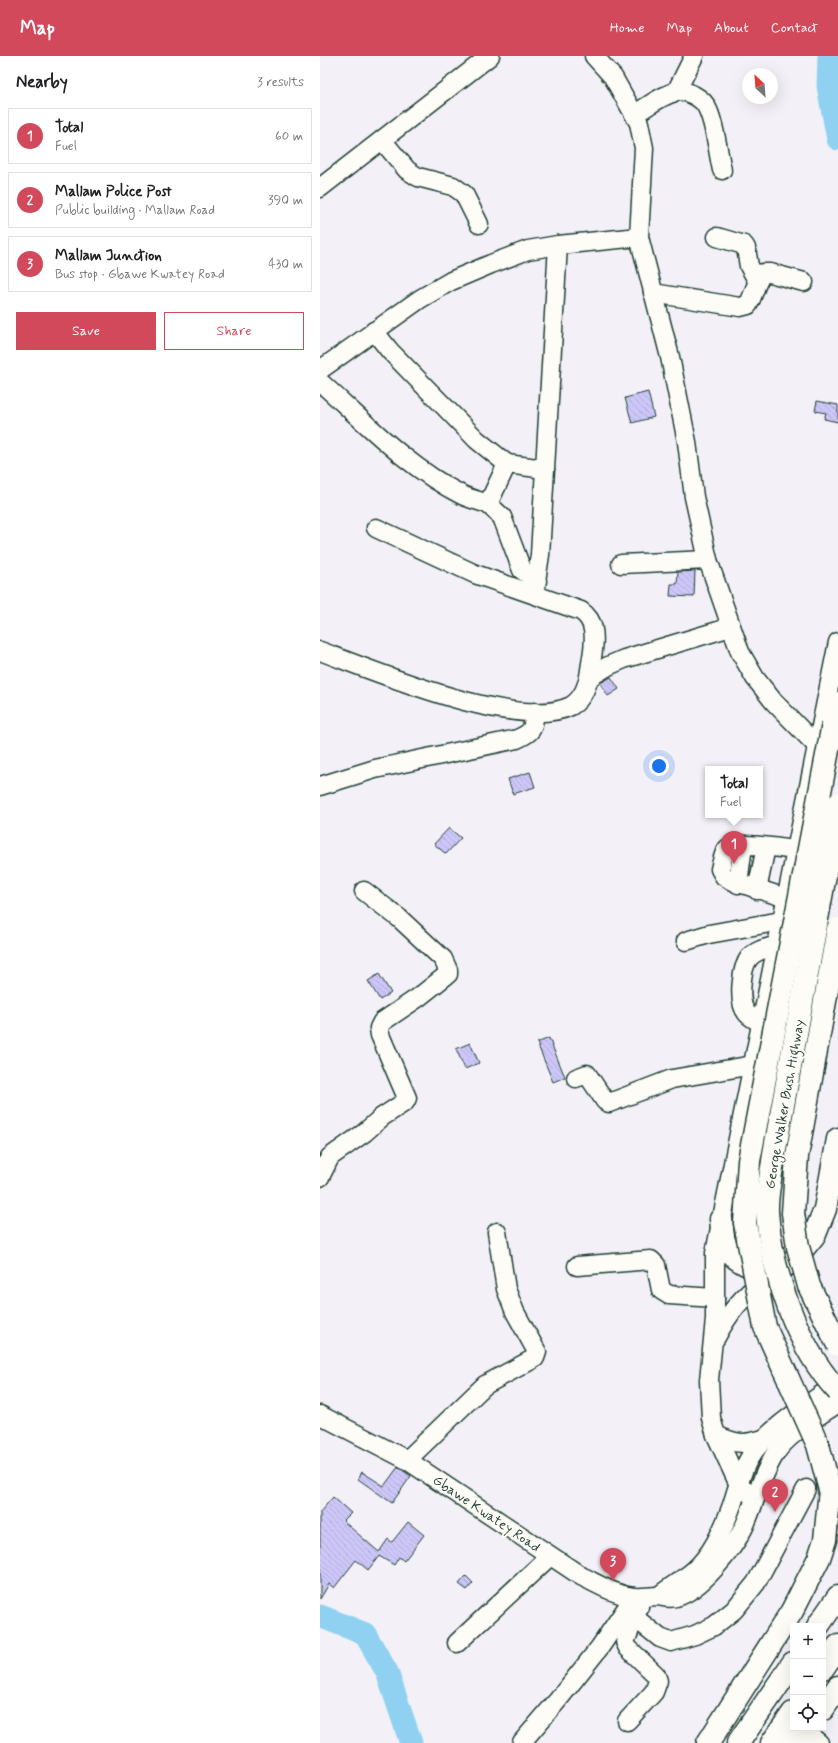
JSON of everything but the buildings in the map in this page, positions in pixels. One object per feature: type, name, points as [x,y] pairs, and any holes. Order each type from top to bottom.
[{"type":"highway","points":[[708,1743],[792,1611],[819,1558],[825,1540],[828,1522],[830,1490],[826,1472],[818,1446],[765,1326],[745,1223],[749,1161],[838,703]]},
{"type":"highway","name":"George Walker Bush Highway","points":[[838,804],[774,1154],[767,1210],[773,1258],[783,1293],[804,1341],[829,1381],[838,1390]]},
{"type":"highway","name":"George Walker Bush Highway","points":[[838,929],[797,1156],[793,1213],[798,1247],[809,1286],[838,1346]]},
{"type":"highway","points":[[721,1219],[724,1241],[731,1255],[755,1269],[772,1274],[793,1262],[815,1234],[825,1209],[838,1139]]},
{"type":"highway","points":[[820,1623],[838,1597]]},
{"type":"highway","points":[[826,1664],[838,1646]]},
{"type":"highway","points":[[738,1743],[790,1667]]},
{"type":"highway","points":[[772,1743],[790,1717]]},
{"type":"street","points":[[320,188],[490,56]]},
{"type":"street","points":[[594,56],[613,77],[639,123],[644,148],[639,237],[680,403],[694,497],[708,560],[740,652],[756,678],[774,702],[816,746]]},
{"type":"street","points":[[676,92],[694,56]]},
{"type":"street","points":[[634,114],[665,96],[676,92],[688,92],[699,99],[708,108],[722,170]]},
{"type":"street","points":[[382,140],[407,170],[418,177],[453,186],[464,194],[479,224]]},
{"type":"street","points":[[320,370],[420,299],[451,281],[491,264],[528,250],[558,245],[639,237]]},
{"type":"street","points":[[717,237],[744,245],[746,248],[748,266],[757,280]]},
{"type":"street","points":[[535,588],[545,469],[558,245]]},
{"type":"street","points":[[654,293],[740,307],[748,305],[757,280],[763,273],[770,273],[804,282]]},
{"type":"street","points":[[374,331],[390,351],[477,440],[507,464],[545,469]]},
{"type":"street","points":[[320,382],[406,458],[437,481],[464,496],[488,504],[502,517],[522,570],[535,588]]},
{"type":"street","points":[[488,504],[507,464]]},
{"type":"street","points":[[320,652],[430,691],[479,705],[535,712],[558,710],[572,705],[583,694],[590,677],[594,631],[590,619],[581,610],[535,588],[475,574],[376,528]]},
{"type":"street","points":[[621,564],[708,560]]},
{"type":"street","points":[[590,677],[608,666],[624,659],[731,627]]},
{"type":"street","points":[[755,1498],[739,1485],[716,1435],[711,1418],[708,1391],[715,1298],[715,1253],[838,642]]},
{"type":"street","points":[[320,786],[374,769],[517,739],[528,734],[533,727],[535,712]]},
{"type":"street","points":[[786,898],[738,884],[744,845],[795,850]]},
{"type":"street","points":[[757,890],[766,847]]},
{"type":"street","points":[[320,1177],[330,1157],[364,1133],[382,1116],[405,1102],[408,1098],[380,1035],[379,1028],[382,1022],[419,997],[448,974],[448,970],[443,959],[399,918],[364,891]]},
{"type":"street","points":[[686,942],[709,934],[781,921]]},
{"type":"street","points":[[761,1023],[746,1014],[742,1005],[742,979],[748,959],[759,951],[777,945]]},
{"type":"street","points":[[576,1078],[587,1074],[605,1101],[609,1102],[672,1079],[752,1065]]},
{"type":"street","points":[[407,1460],[485,1385],[535,1358],[537,1352],[515,1312],[506,1289],[497,1232]]},
{"type":"street","points":[[577,1266],[651,1260],[656,1265],[661,1290],[663,1293],[669,1295],[715,1298]]},
{"type":"street","points":[[712,1345],[736,1304],[747,1293],[772,1274]]},
{"type":"street","points":[[522,1742],[600,1647],[644,1597],[692,1572],[704,1560],[724,1527],[750,1457],[766,1438],[786,1421],[838,1383]]},
{"type":"street","name":"Gbawe Kwatey Road","points":[[320,1415],[407,1460],[581,1576],[612,1591],[644,1597],[677,1597],[699,1583],[720,1563],[744,1527],[775,1453],[794,1434],[838,1403]]},
{"type":"street","points":[[716,1435],[742,1444],[766,1438]]},
{"type":"street","points":[[634,1617],[660,1638],[671,1642],[695,1635],[714,1626],[734,1610],[756,1583],[806,1489]]},
{"type":"street","points":[[457,1643],[550,1556]]},
{"type":"street","points":[[627,1721],[654,1692],[658,1681],[656,1675],[628,1648],[626,1642],[634,1617],[644,1597]]},
{"type":"waterway","points":[[829,56],[828,86],[838,139]]},
{"type":"waterway","points":[[320,1616],[365,1634],[387,1672],[411,1743]]},
{"type":"place","name":"Total","points":[[734,864]]},
{"type":"place","name":"Mallam Police Post","points":[[775,1512]]},
{"type":"place","name":"Mallam Junction","points":[[613,1581]]}]
